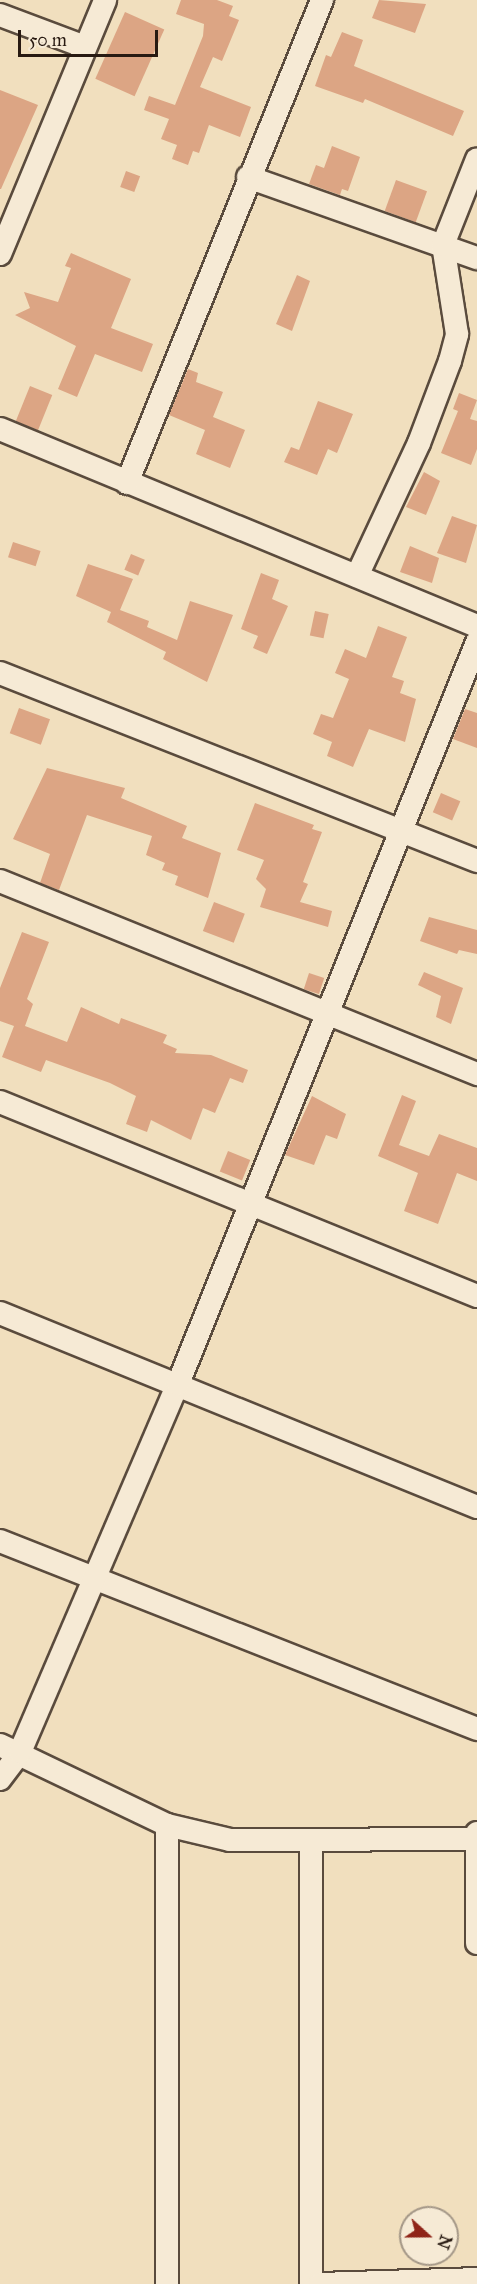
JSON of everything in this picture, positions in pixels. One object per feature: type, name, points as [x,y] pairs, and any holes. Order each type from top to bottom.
[{"type":"street","points":[[0,255],[6,223],[105,0]]},
{"type":"street","points":[[127,483],[248,177],[322,0]]},
{"type":"street","points":[[0,15],[85,47]]},
{"type":"street","points":[[357,576],[419,443],[450,361],[457,334],[442,245],[477,159]]},
{"type":"street","points":[[248,177],[477,258]]},
{"type":"street","points":[[0,429],[477,626]]},
{"type":"street","points":[[0,1779],[10,1748],[92,1579],[178,1384],[477,642]]},
{"type":"street","points":[[0,673],[477,861]]},
{"type":"street","points":[[0,881],[325,1015],[477,1074]]},
{"type":"street","points":[[0,1102],[477,1296]]},
{"type":"street","points":[[2,1318],[178,1384],[477,1507]]},
{"type":"street","points":[[0,1541],[477,1729]]},
{"type":"street","points":[[10,1748],[167,1825],[230,1840],[311,1842],[476,1837],[477,1943]]},
{"type":"street","points":[[167,1825],[167,2284]]},
{"type":"street","points":[[311,1842],[311,2284]]},
{"type":"street","points":[[320,2284],[477,2279]]},
{"type":"building","points":[[181,0],[217,0],[233,6],[229,16],[239,20],[222,61],[213,57],[200,87],[251,107],[240,137],[209,125],[199,153],[193,151],[188,165],[172,159],[177,145],[161,139],[169,119],[144,110],[149,96],[175,105],[203,36],[204,24],[176,14]]},
{"type":"building","points":[[379,0],[426,4],[415,33],[372,18]]},
{"type":"building","points":[[125,12],[164,29],[135,96],[95,79]]},
{"type":"building","points":[[342,32],[363,40],[354,66],[464,111],[453,136],[365,99],[363,103],[315,86],[326,55],[331,57]]},
{"type":"building","points":[[0,90],[38,105],[1,189],[0,189]]},
{"type":"building","points":[[332,146],[360,157],[348,191],[342,189],[340,195],[309,184],[316,165],[324,168]]},
{"type":"building","points":[[126,171],[140,176],[134,192],[120,187]]},
{"type":"building","points":[[396,180],[427,191],[416,222],[385,211]]},
{"type":"building","points":[[71,253],[131,279],[111,328],[153,344],[142,372],[95,354],[77,397],[58,389],[76,346],[15,315],[30,308],[24,292],[58,302],[71,268],[65,266]]},
{"type":"building","points":[[297,275],[310,281],[292,331],[276,324]]},
{"type":"building","points":[[188,369],[198,373],[196,382],[223,392],[213,417],[245,430],[230,468],[196,454],[205,430],[169,415]]},
{"type":"building","points":[[30,386],[52,395],[38,430],[16,421]]},
{"type":"building","points":[[459,393],[477,400],[470,419],[477,421],[477,449],[471,465],[441,453],[458,411],[453,409]]},
{"type":"building","points":[[318,401],[353,414],[337,453],[328,449],[317,475],[284,462],[291,447],[299,450]]},
{"type":"building","points":[[424,472],[440,481],[426,515],[406,507]]},
{"type":"building","points":[[452,516],[477,525],[466,563],[437,553]]},
{"type":"building","points":[[13,542],[41,551],[36,566],[8,557]]},
{"type":"building","points":[[410,546],[439,558],[432,583],[400,572]]},
{"type":"building","points":[[131,554],[145,560],[138,576],[124,570]]},
{"type":"building","points":[[88,564],[133,579],[120,610],[149,621],[147,627],[177,640],[190,601],[233,615],[207,682],[163,659],[166,652],[107,622],[111,612],[76,596]]},
{"type":"building","points":[[261,573],[279,580],[272,599],[288,606],[267,654],[253,648],[258,636],[241,629]]},
{"type":"building","points":[[315,611],[329,614],[323,638],[310,635]]},
{"type":"building","points":[[378,626],[407,637],[392,677],[404,681],[400,693],[416,699],[405,742],[369,729],[353,767],[327,756],[332,742],[313,734],[321,714],[333,718],[349,679],[335,673],[345,649],[366,658]]},
{"type":"building","points":[[19,708],[50,719],[41,745],[10,733]]},
{"type":"building","points":[[465,709],[477,713],[477,748],[453,739]]},
{"type":"building","points":[[47,768],[125,788],[121,798],[187,826],[182,838],[221,853],[208,898],[175,885],[178,876],[162,870],[165,863],[146,855],[152,836],[87,815],[59,890],[40,883],[50,854],[13,839]]},
{"type":"building","points":[[441,793],[460,801],[452,821],[433,812]]},
{"type":"building","points":[[255,803],[314,825],[312,829],[322,832],[303,882],[308,884],[300,902],[332,911],[328,927],[260,907],[266,889],[256,879],[264,860],[237,850]]},
{"type":"building","points":[[214,902],[245,914],[234,943],[203,931]]},
{"type":"building","points":[[429,917],[477,930],[477,954],[459,950],[457,954],[420,941]]},
{"type":"building","points":[[22,932],[49,942],[27,999],[33,1004],[25,1026],[67,1042],[81,1007],[119,1024],[121,1018],[167,1035],[163,1043],[177,1049],[175,1053],[211,1055],[248,1070],[243,1083],[230,1078],[215,1113],[203,1108],[191,1140],[151,1120],[147,1132],[126,1124],[136,1096],[110,1083],[46,1060],[41,1072],[2,1057],[14,1026],[0,1021],[0,988]]},
{"type":"building","points":[[424,972],[463,988],[451,1024],[436,1017],[441,996],[418,985]]},
{"type":"building","points":[[309,973],[324,978],[319,994],[304,989]]},
{"type":"building","points":[[402,1095],[416,1101],[399,1145],[429,1156],[439,1134],[477,1148],[477,1181],[457,1173],[438,1224],[404,1211],[418,1173],[378,1156]]},
{"type":"building","points":[[312,1096],[346,1114],[337,1139],[326,1135],[314,1165],[285,1155]]},
{"type":"building","points":[[228,1151],[250,1160],[242,1180],[220,1171]]}]
